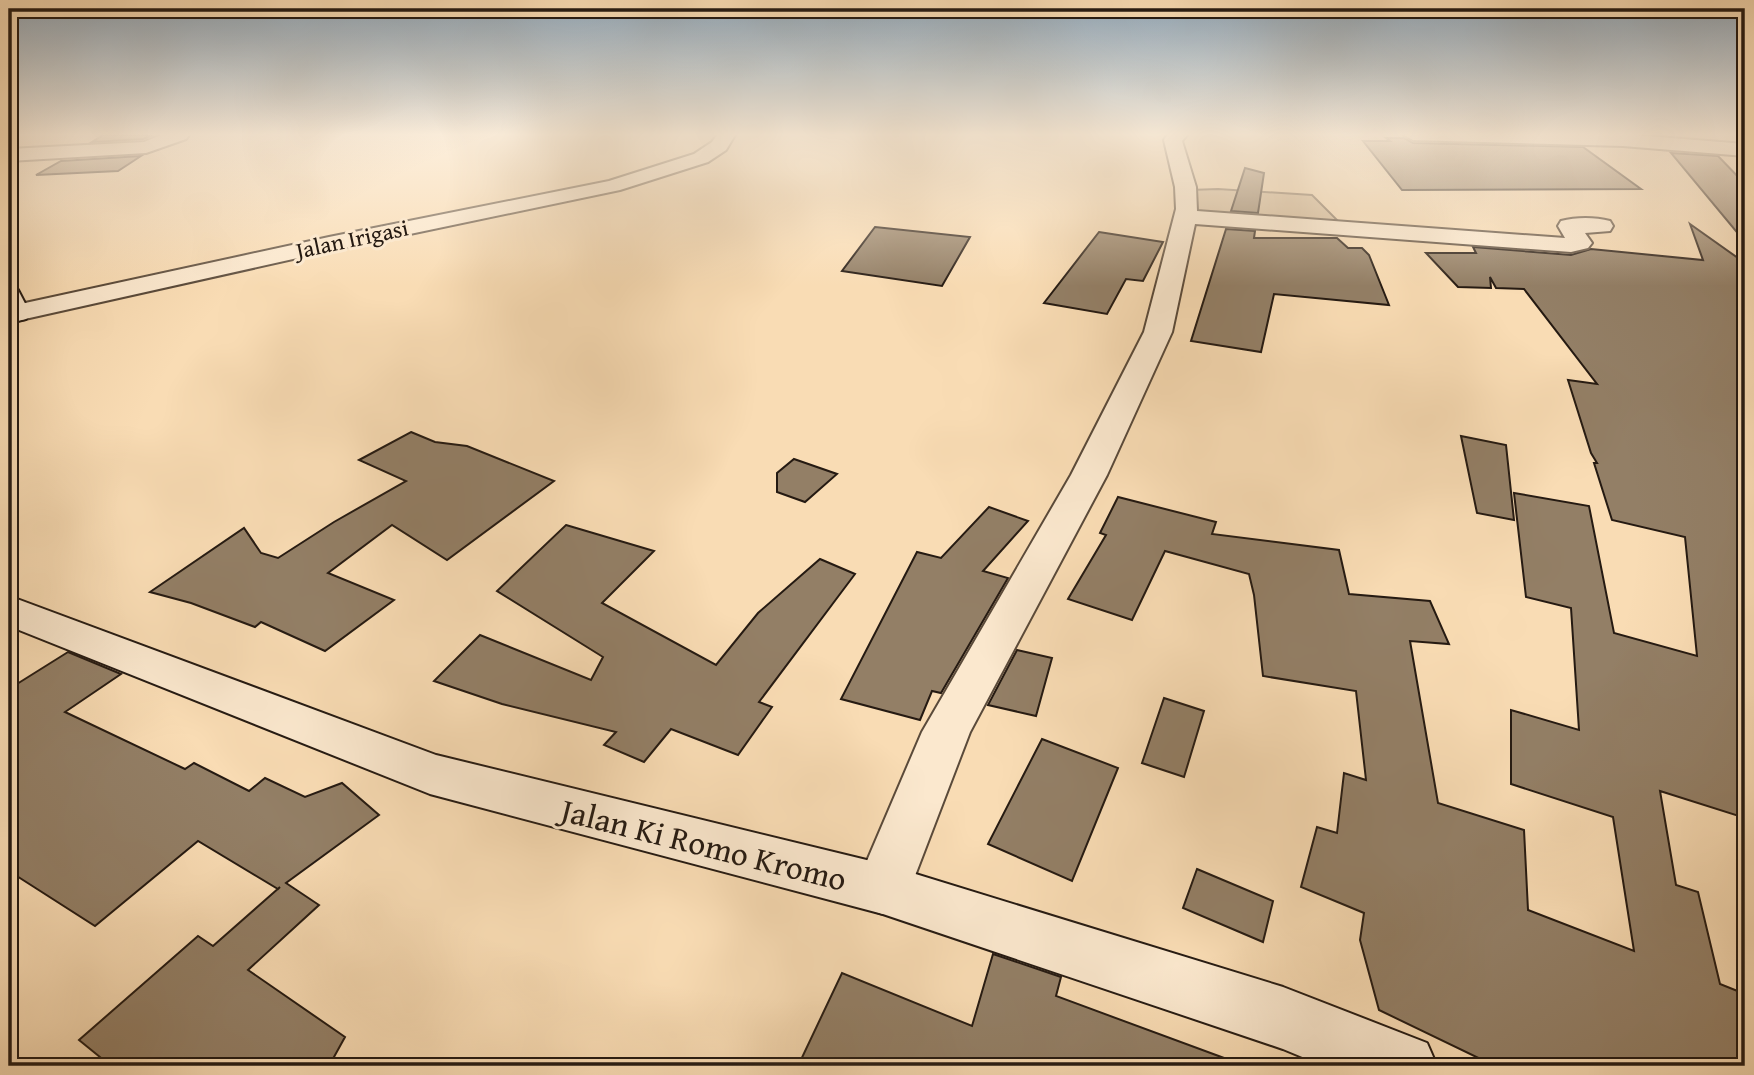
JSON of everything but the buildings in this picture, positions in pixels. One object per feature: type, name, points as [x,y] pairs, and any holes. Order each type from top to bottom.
[{"type":"street","name":"Jalan Irigasi","points":[[11,308],[616,185]]},
{"type":"street","points":[[883,889],[946,732],[1089,475],[1158,332],[1181,232],[1188,217],[1185,185]]},
{"type":"street","points":[[1188,217],[1350,231],[1571,245],[1580,243],[1569,226],[1602,226]]},
{"type":"street","name":"Jalan Ki Romo Kromo","points":[[9,611],[429,775],[883,889],[1283,1018],[1404,1066]]},
{"type":"shaded area","points":[[1218,189],[1312,195],[1341,224],[1196,214],[1190,190]]}]
